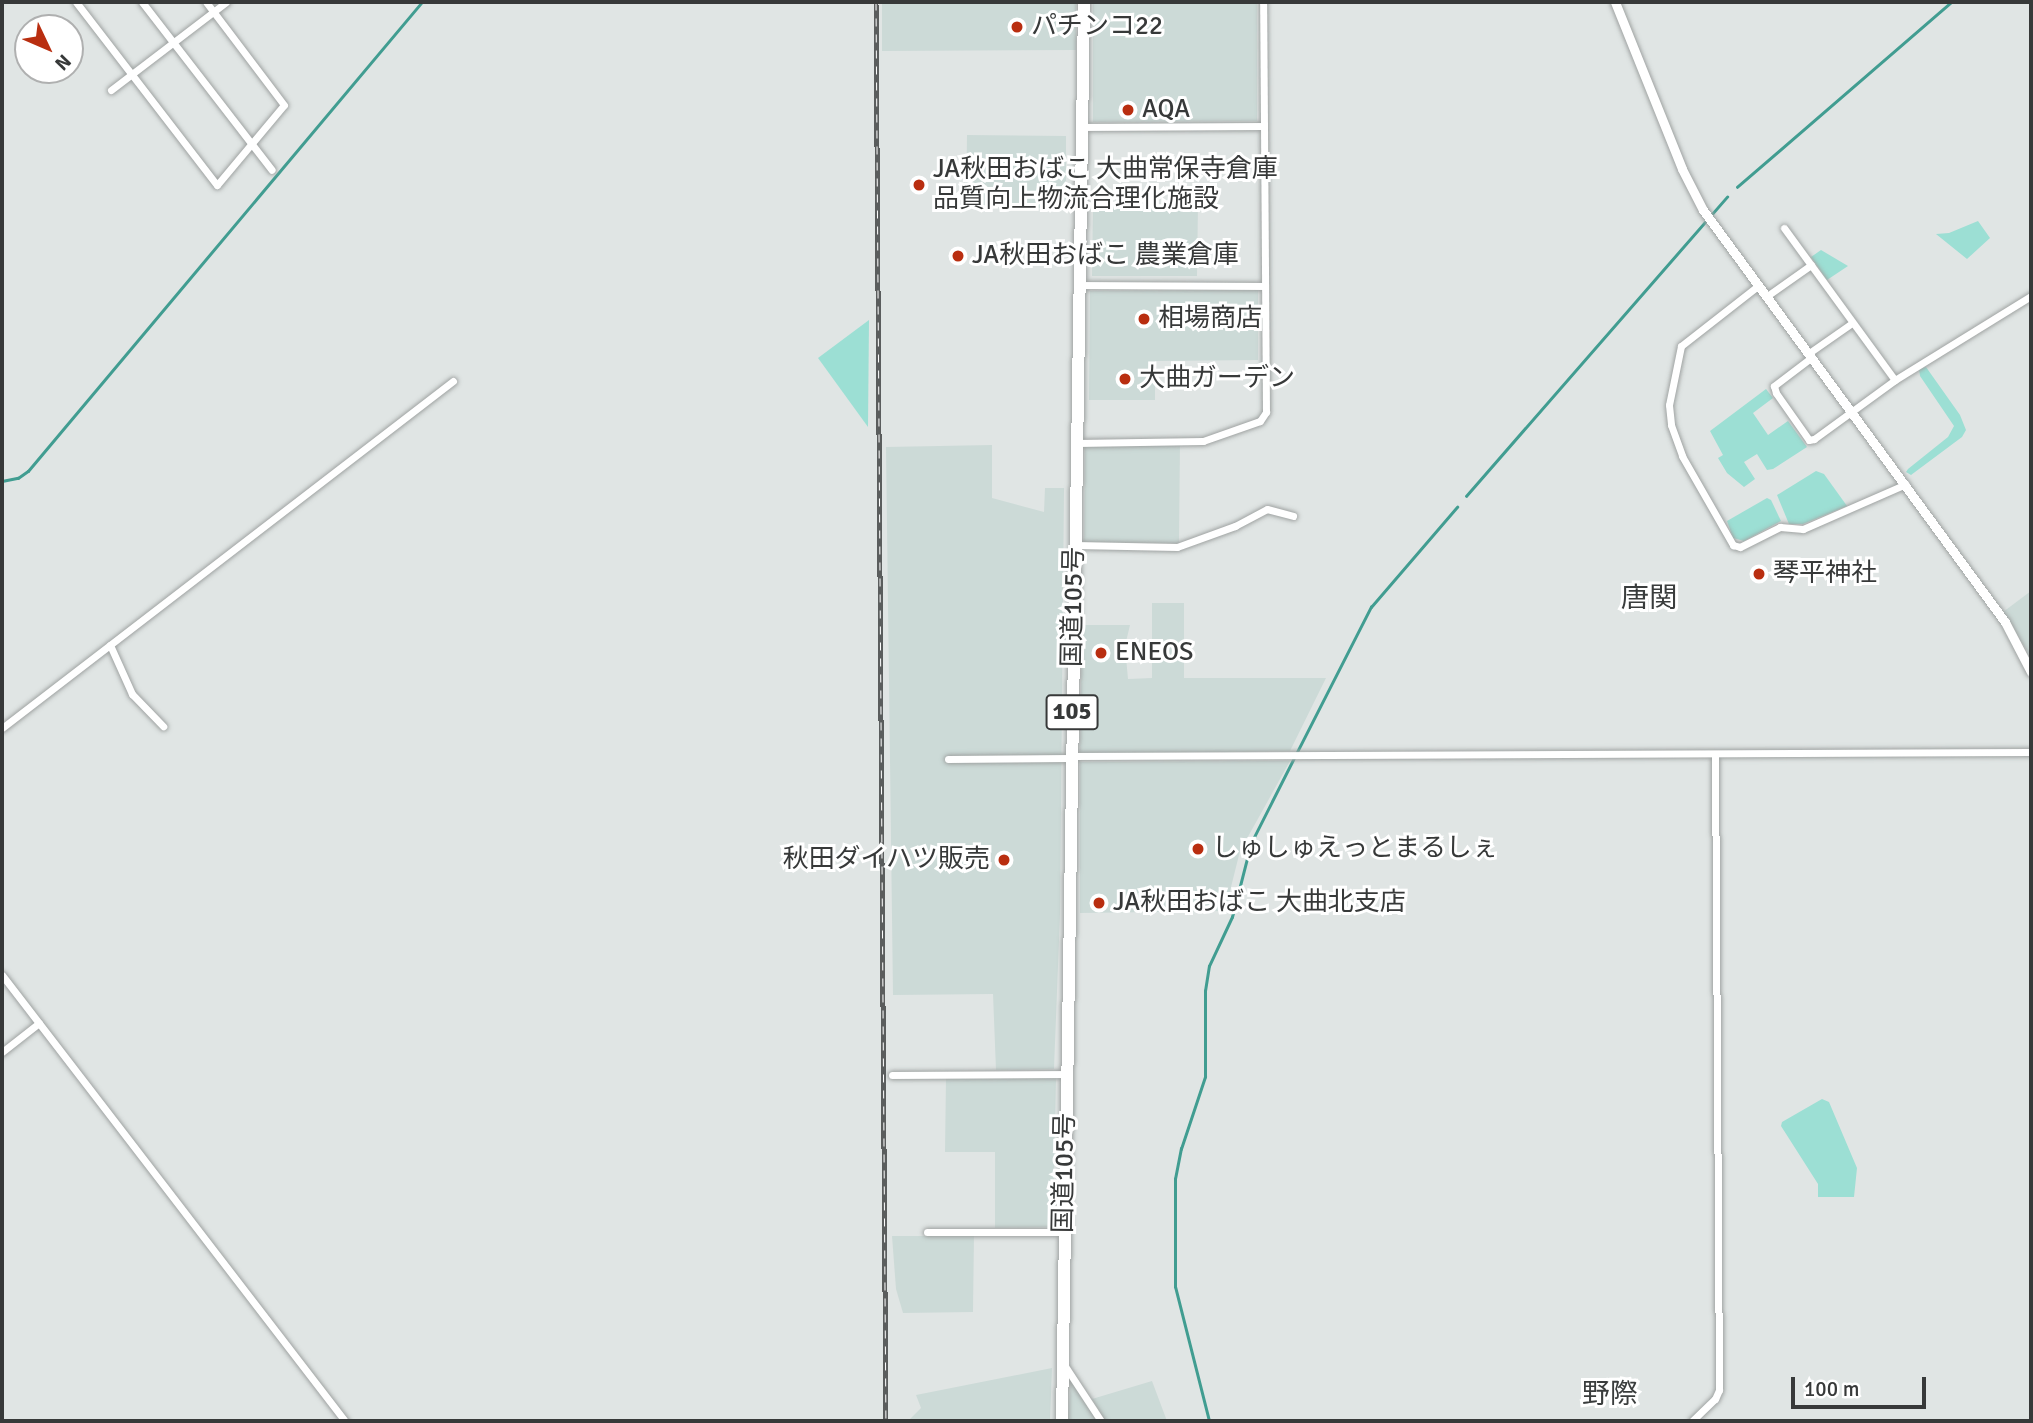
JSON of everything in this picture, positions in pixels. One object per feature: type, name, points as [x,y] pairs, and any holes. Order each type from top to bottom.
[{"type":"highway","name":"国道105号","points":[[1062,1421],[1070,757],[1084,2]]},
{"type":"street","points":[[76,2],[217,185],[285,105],[206,2]]},
{"type":"street","points":[[142,2],[272,170]]},
{"type":"street","points":[[111,90],[226,2]]},
{"type":"street","points":[[1076,443],[1203,441],[1261,421],[1266,412],[1263,2]]},
{"type":"street","points":[[1615,2],[1682,169],[1705,212],[2005,622],[2031,672]]},
{"type":"street","points":[[1082,127],[1262,126]]},
{"type":"street","points":[[1784,229],[1895,380]]},
{"type":"street","points":[[1767,296],[1811,265]]},
{"type":"street","points":[[1078,285],[1265,286]]},
{"type":"street","points":[[1759,285],[1681,346],[1669,405],[1682,456],[1733,545],[1740,547],[1780,527],[1803,529],[1906,484]]},
{"type":"street","points":[[1853,323],[1774,386],[1776,393],[1809,440],[1895,380],[2031,296]]},
{"type":"street","points":[[2,728],[453,381]]},
{"type":"street","points":[[1075,545],[1177,547],[1235,526],[1268,509],[1293,516]]},
{"type":"street","points":[[110,645],[132,694],[163,726]]},
{"type":"street","points":[[948,759],[2031,752]]},
{"type":"street","points":[[1692,1421],[1715,1399],[1719,1391],[1715,754]]},
{"type":"street","points":[[2,975],[345,1421]]},
{"type":"street","points":[[2,1052],[39,1023]]},
{"type":"street","points":[[892,1075],[1068,1073]]},
{"type":"street","points":[[927,1232],[1064,1232]]},
{"type":"street","points":[[1062,1363],[1101,1421]]},
{"type":"shaded area","points":[[882,2],[1076,2],[1076,50],[882,51]]},
{"type":"shaded area","points":[[1093,2],[1257,2],[1257,121],[1093,122]]},
{"type":"shaded area","points":[[967,135],[1066,136],[1066,208],[966,208]]},
{"type":"shaded area","points":[[1093,205],[1198,205],[1197,276],[1092,276]]},
{"type":"shaded area","points":[[1258,290],[1258,360],[1155,361],[1155,400],[1089,400],[1090,291]]},
{"type":"shaded area","points":[[1085,443],[1180,444],[1179,543],[1084,542]]},
{"type":"shaded area","points":[[992,445],[992,498],[1044,512],[1045,488],[1064,488],[1060,914],[1054,1069],[996,1070],[993,994],[893,995],[886,447]]},
{"type":"shaded area","points":[[2031,591],[2031,657],[2003,612]]},
{"type":"shaded area","points":[[1152,603],[1184,603],[1184,678],[1326,678],[1290,751],[1080,754],[1082,625],[1130,625],[1125,646],[1128,679],[1152,678]]},
{"type":"shaded area","points":[[1290,761],[1240,851],[1225,911],[1080,913],[1080,762]]},
{"type":"shaded area","points":[[946,1078],[1056,1078],[1053,1227],[995,1228],[995,1152],[945,1152]]},
{"type":"shaded area","points":[[892,1236],[974,1236],[973,1312],[903,1313],[896,1289]]},
{"type":"shaded area","points":[[1052,1368],[1050,1421],[908,1421],[921,1408],[916,1395]]},
{"type":"shaded area","points":[[1071,1381],[1097,1421],[1068,1421]]},
{"type":"shaded area","points":[[1152,1381],[1167,1421],[1105,1421],[1092,1399]]},
{"type":"green space","points":[[1978,221],[1990,238],[1967,259],[1936,234],[1949,233]]},
{"type":"green space","points":[[1821,250],[1848,266],[1827,280],[1811,257]]},
{"type":"green space","points":[[869,320],[868,427],[818,358]]},
{"type":"green space","points":[[1926,367],[1960,415],[1966,430],[1962,437],[1911,475],[1906,472],[1908,469],[1948,437],[1954,426],[1920,376],[1919,369]]},
{"type":"green space","points":[[1766,389],[1773,398],[1753,413],[1768,435],[1788,421],[1807,447],[1773,469],[1767,470],[1757,454],[1744,462],[1755,479],[1744,487],[1727,473],[1718,458],[1723,455],[1710,431]]},
{"type":"green space","points":[[1816,471],[1824,474],[1847,506],[1803,524],[1789,524],[1777,495]]},
{"type":"green space","points":[[1767,498],[1771,500],[1781,521],[1744,541],[1733,538],[1727,521]]},
{"type":"green space","points":[[1822,1099],[1829,1102],[1857,1168],[1854,1197],[1818,1197],[1818,1184],[1781,1126],[1782,1122]]},
{"type":"waterway","points":[[2,481],[18,478],[28,471],[422,2]]},
{"type":"waterway","points":[[1737,187],[1951,2]]},
{"type":"waterway","points":[[1466,496],[1727,197]]},
{"type":"waterway","points":[[1297,752],[1371,607],[1457,507]]},
{"type":"waterway","points":[[1209,1421],[1175,1287],[1175,1179],[1181,1149],[1205,1077],[1205,991],[1209,966],[1232,917],[1251,843],[1294,758]]},
{"type":"railway","points":[[876,2],[886,1421]]},
{"type":"place","name":"パチンコ22","points":[[1017,27]]},
{"type":"place","name":"AQA","points":[[1128,110]]},
{"type":"place","name":"JA秋田おばこ 大曲常保寺倉庫 品質向上物流合理化施設","points":[[919,185]]},
{"type":"place","name":"JA秋田おばこ 農業倉庫","points":[[958,256]]},
{"type":"place","name":"相場商店","points":[[1144,319]]},
{"type":"place","name":"大曲ガーデン","points":[[1125,379]]},
{"type":"place","name":"琴平神社","points":[[1759,574]]},
{"type":"place","name":"ENEOS","points":[[1101,653]]},
{"type":"place","name":"しゅしゅえっとまるしぇ","points":[[1198,849]]},
{"type":"place","name":"秋田ダイハツ販売","points":[[1004,860]]},
{"type":"place","name":"JA秋田おばこ 大曲北支店","points":[[1099,903]]},
{"type":"district","name":"唐関","points":[[1649,598]]},
{"type":"district","name":"野際","points":[[1610,1394]]}]
